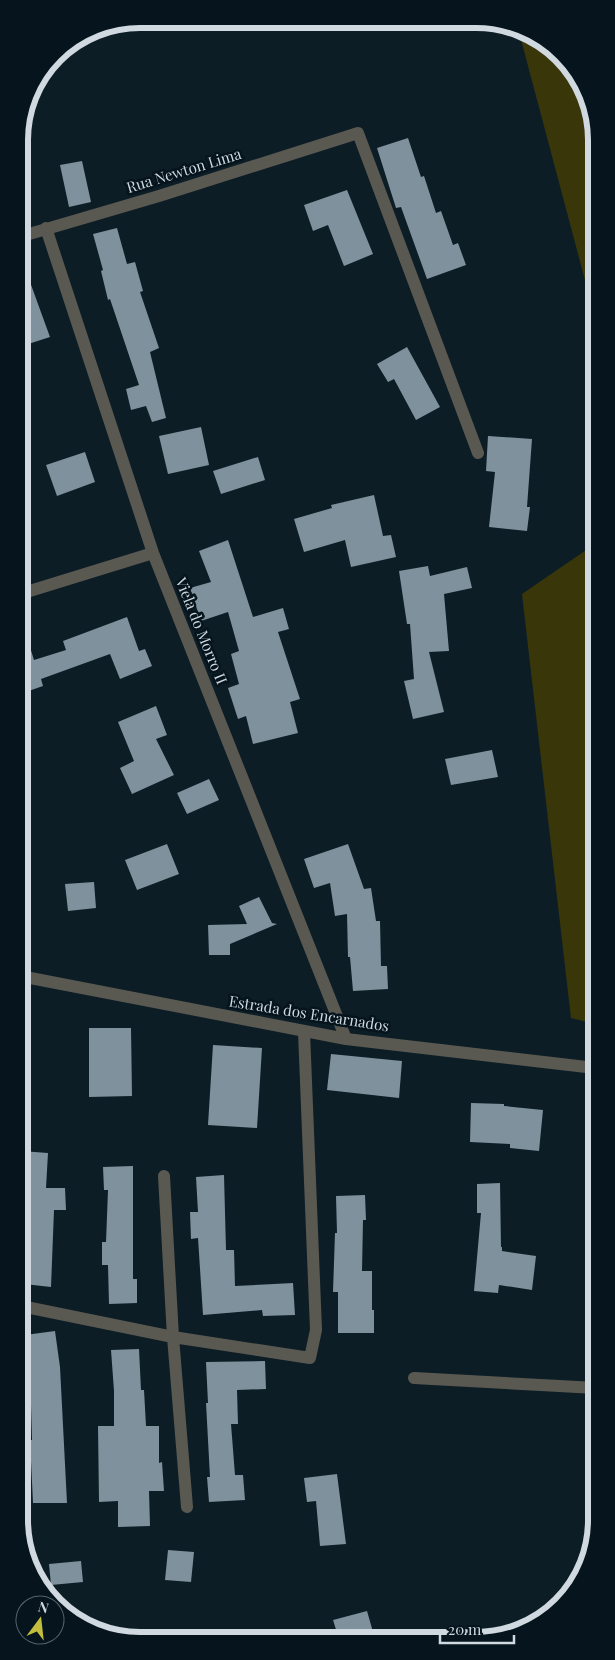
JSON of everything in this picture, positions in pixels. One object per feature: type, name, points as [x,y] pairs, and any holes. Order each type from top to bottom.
[{"type":"street","name":"Rua Newton Lima","points":[[28,233],[159,196],[358,133],[478,453]]},
{"type":"street","name":"Viela do Morro II","points":[[46,228],[153,554],[346,1039]]},
{"type":"street","points":[[28,592],[153,554]]},
{"type":"street","name":"Estrada dos Encarnados","points":[[28,978],[346,1039],[587,1067]]},
{"type":"street","points":[[28,1307],[173,1336],[310,1358],[316,1330],[304,1032]]},
{"type":"street","points":[[164,1176],[173,1336],[187,1507]]},
{"type":"street","points":[[414,1378],[587,1388]]},
{"type":"shaded area","points":[[520,37],[555,60],[576,90],[582,103],[588,140],[588,291]]},
{"type":"shaded area","points":[[588,549],[587,1022],[571,1018],[522,594]]},
{"type":"building","points":[[408,138],[421,177],[424,176],[436,213],[441,211],[453,245],[458,243],[466,265],[427,279],[401,207],[396,208],[377,148]]},
{"type":"building","points":[[82,161],[91,202],[69,207],[60,165]]},
{"type":"building","points":[[347,190],[373,254],[344,266],[328,225],[313,231],[304,205]]},
{"type":"building","points":[[117,228],[127,264],[135,262],[143,291],[140,292],[159,348],[150,352],[166,418],[152,422],[146,406],[131,410],[126,389],[139,385],[110,299],[108,300],[101,271],[103,270],[93,234]]},
{"type":"building","points":[[28,276],[50,337],[28,344]]},
{"type":"building","points":[[407,347],[440,407],[416,420],[394,379],[388,382],[377,364]]},
{"type":"building","points":[[201,427],[209,465],[168,474],[159,436]]},
{"type":"building","points":[[488,436],[532,439],[527,507],[530,507],[527,531],[489,527],[495,472],[486,471]]},
{"type":"building","points":[[85,452],[95,482],[57,496],[46,465]]},
{"type":"building","points":[[258,457],[265,480],[221,494],[213,471]]},
{"type":"building","points":[[374,495],[383,536],[391,535],[396,557],[351,567],[345,540],[304,552],[294,519],[332,508],[331,505]]},
{"type":"building","points":[[228,540],[253,617],[283,608],[289,629],[278,632],[300,699],[290,702],[298,733],[253,744],[246,716],[238,719],[228,688],[239,684],[231,654],[239,651],[228,612],[201,621],[190,588],[211,582],[199,551]]},
{"type":"building","points":[[428,566],[430,576],[467,567],[472,588],[444,594],[449,651],[429,652],[444,712],[413,719],[404,681],[414,679],[410,624],[407,624],[399,571]]},
{"type":"building","points":[[127,617],[139,651],[145,649],[152,666],[120,679],[110,654],[41,679],[43,686],[28,691],[28,641],[34,660],[66,650],[63,641]]},
{"type":"building","points":[[156,706],[167,735],[156,739],[174,775],[132,794],[120,768],[134,761],[118,722]]},
{"type":"building","points":[[492,750],[498,777],[451,785],[445,759]]},
{"type":"building","points":[[209,779],[219,800],[187,814],[177,793]]},
{"type":"building","points":[[167,844],[179,874],[137,890],[125,860]]},
{"type":"building","points":[[348,844],[364,889],[371,888],[376,921],[380,921],[381,966],[387,966],[388,989],[353,991],[350,957],[348,957],[347,914],[335,916],[330,883],[314,888],[304,859]]},
{"type":"building","points":[[94,882],[96,908],[68,911],[65,884]]},
{"type":"building","points":[[259,897],[272,923],[277,924],[230,944],[230,955],[209,955],[208,925],[247,924],[239,906]]},
{"type":"building","points":[[89,1028],[131,1028],[132,1096],[89,1097]]},
{"type":"building","points":[[213,1045],[262,1048],[257,1128],[208,1125]]},
{"type":"building","points":[[331,1054],[402,1061],[399,1098],[327,1090]]},
{"type":"building","points":[[471,1103],[504,1104],[504,1106],[543,1110],[539,1151],[510,1148],[510,1144],[470,1142]]},
{"type":"building","points":[[28,1152],[48,1153],[46,1188],[65,1188],[66,1210],[54,1210],[51,1287],[28,1284]]},
{"type":"building","points":[[133,1166],[133,1279],[137,1279],[137,1303],[109,1304],[108,1265],[102,1265],[102,1242],[106,1242],[108,1190],[104,1190],[103,1167]]},
{"type":"building","points":[[224,1175],[226,1250],[234,1250],[235,1286],[293,1283],[295,1315],[263,1316],[262,1310],[203,1315],[198,1238],[191,1239],[190,1212],[198,1212],[196,1177]]},
{"type":"building","points":[[500,1183],[502,1251],[536,1256],[532,1290],[499,1285],[498,1293],[474,1291],[481,1213],[477,1213],[477,1184]]},
{"type":"building","points":[[365,1195],[366,1220],[363,1220],[362,1271],[372,1271],[374,1333],[338,1333],[338,1292],[333,1292],[335,1233],[337,1233],[336,1196]]},
{"type":"building","points":[[55,1331],[60,1367],[67,1503],[33,1503],[28,1335]]},
{"type":"building","points":[[139,1349],[141,1390],[144,1390],[146,1426],[159,1426],[159,1463],[162,1462],[164,1491],[149,1491],[150,1526],[118,1527],[118,1501],[99,1502],[98,1426],[114,1426],[111,1350]]},
{"type":"building","points":[[265,1361],[266,1389],[237,1390],[238,1424],[231,1424],[235,1475],[243,1475],[245,1500],[209,1502],[207,1477],[210,1477],[206,1362]]},
{"type":"building","points":[[337,1474],[346,1544],[320,1546],[316,1501],[307,1502],[304,1478]]},
{"type":"building","points":[[168,1550],[194,1552],[191,1582],[165,1580]]},
{"type":"building","points":[[81,1561],[83,1582],[51,1585],[49,1564]]},
{"type":"building","points":[[367,1611],[373,1632],[337,1632],[333,1620]]}]
